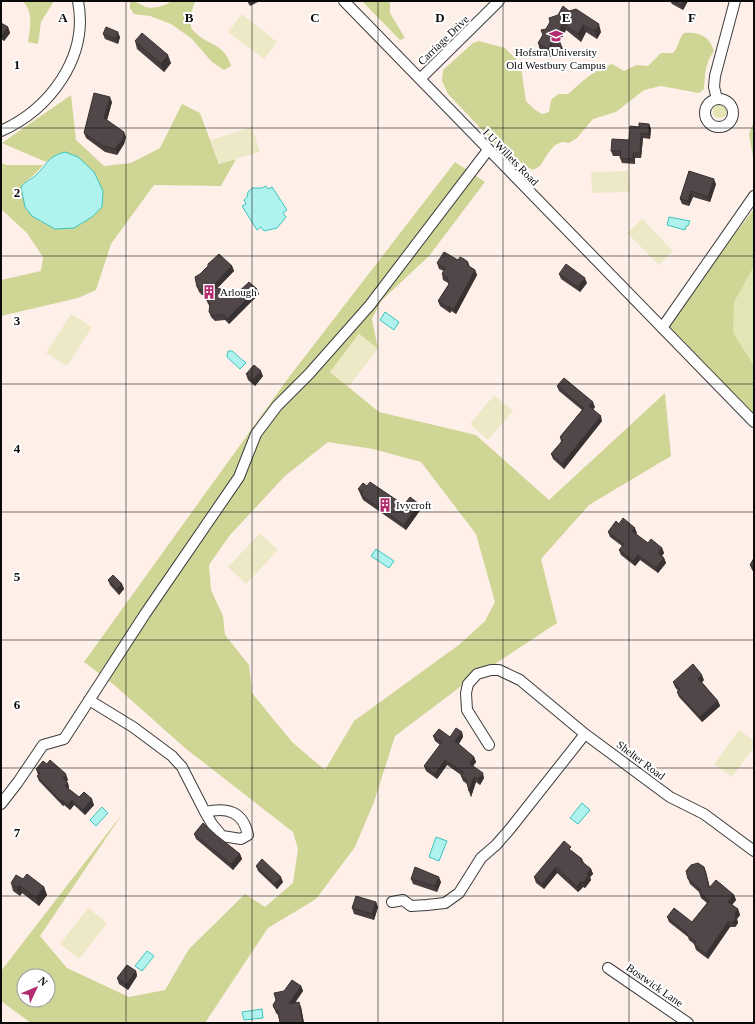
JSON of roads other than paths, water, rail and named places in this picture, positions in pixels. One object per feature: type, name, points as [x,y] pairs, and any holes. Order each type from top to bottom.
[{"type":"street","points":[[1,131],[28,117],[51,95],[65,75],[72,59],[80,32],[80,11],[78,1]]},
{"type":"street","name":"I U Willets Road","points":[[344,1],[754,422]]},
{"type":"street","name":"Carriage Drive","points":[[420,79],[499,1]]},
{"type":"street","points":[[717,99],[714,87],[715,76],[735,1]]},
{"type":"street","points":[[1,804],[43,745],[64,739],[239,477],[256,434],[277,406],[309,374],[370,305],[488,150]]},
{"type":"street","points":[[662,328],[754,196]]},
{"type":"street","name":"Shelter Road","points":[[489,745],[467,710],[466,693],[468,684],[478,674],[492,670],[506,672],[520,680],[585,734],[670,797],[704,814],[754,852]]},
{"type":"street","points":[[89,700],[133,727],[172,756],[182,767],[206,812]]},
{"type":"street","points":[[392,902],[403,900],[411,906],[445,903],[460,893],[482,858],[510,829],[585,734]]},
{"type":"street","name":"Bostwick Lane","points":[[608,968],[688,1023]]},
{"type":"water","points":[[65,152],[78,157],[94,172],[103,191],[102,207],[92,217],[74,228],[55,229],[32,216],[25,207],[21,187],[24,183],[36,175],[50,159]]},
{"type":"water","points":[[266,186],[268,189],[272,187],[287,210],[283,213],[286,217],[277,228],[264,231],[261,227],[257,230],[242,206],[246,204],[244,200],[252,188],[262,188]]},
{"type":"water","points":[[669,217],[690,221],[685,230],[667,225]]},
{"type":"water","points":[[385,312],[399,322],[394,330],[380,320]]},
{"type":"water","points":[[228,351],[232,351],[246,363],[240,369],[227,357]]},
{"type":"water","points":[[376,549],[394,561],[389,568],[371,556]]},
{"type":"water","points":[[582,803],[590,810],[578,824],[570,818]]},
{"type":"water","points":[[102,807],[108,813],[96,826],[90,820]]},
{"type":"water","points":[[436,837],[447,841],[439,861],[429,857]]},
{"type":"water","points":[[147,951],[154,956],[142,971],[135,966]]},
{"type":"water","points":[[262,1009],[263,1018],[244,1020],[242,1012]]},
{"type":"place","name":"Hofstra University Old Westbury Campus","points":[[556,36]]},
{"type":"place","name":"Arlough","points":[[209,292]]},
{"type":"place","name":"Ivycroft","points":[[385,505]]}]
